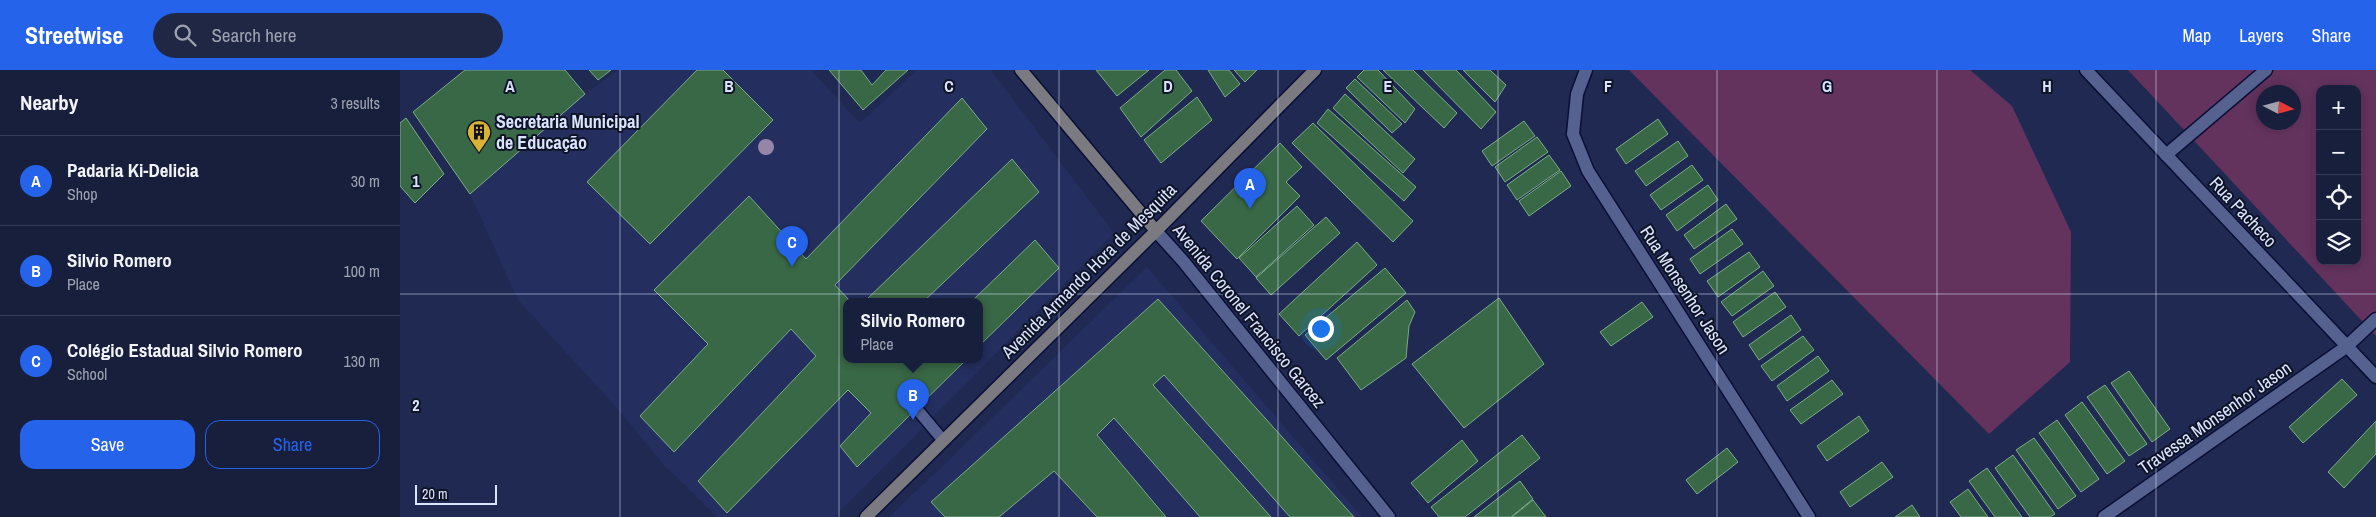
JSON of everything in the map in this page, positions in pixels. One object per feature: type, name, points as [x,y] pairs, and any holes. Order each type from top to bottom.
[{"type":"main road","name":"Avenida Coronel Francisco Garcez","points":[[1021,70],[1156,231]]},
{"type":"main road","name":"Avenida Armando Hora de Mesquita","points":[[866,517],[942,439],[1156,231],[1314,70]]},
{"type":"street","name":"Rua Monsenhor Jason","points":[[1586,70],[1577,94],[1574,134],[1588,171],[1809,517]]},
{"type":"street","name":"Rua Pacheco","points":[[2086,70],[2376,377]]},
{"type":"street","points":[[2166,155],[2266,70]]},
{"type":"street","name":"Avenida Coronel Francisco Garcez","points":[[1156,231],[1183,261],[1389,517]]},
{"type":"street","name":"Travessa Monsenhor Jason","points":[[2104,517],[2346,347],[2376,319]]},
{"type":"lane","points":[[916,408],[942,439]]},
{"type":"shaded area","points":[[618,70],[811,70],[860,123],[917,70],[991,70],[1114,233],[835,517],[717,517],[662,463],[617,408],[518,300],[470,194],[585,94]]},
{"type":"shaded area","points":[[1629,70],[1970,70],[2012,106],[2071,232],[2070,362],[1989,434]]},
{"type":"shaded area","points":[[2128,70],[2376,70],[2376,336]]},
{"type":"shaded area","points":[[1147,267],[1362,517],[889,517],[955,454]]},
{"type":"building","name":"Secretaria Municipal de Educação","points":[[465,70],[565,70],[585,94],[470,194],[413,112]]},
{"type":"building","points":[[589,70],[611,70],[598,80]]},
{"type":"building","points":[[697,70],[723,70],[773,120],[650,244],[587,182]]},
{"type":"building","points":[[829,70],[861,70],[872,85],[886,70],[908,70],[863,110]]},
{"type":"building","points":[[1096,70],[1149,70],[1117,96]]},
{"type":"building","points":[[1165,70],[1176,70],[1192,91],[1141,137],[1120,108]]},
{"type":"building","points":[[1208,70],[1229,70],[1240,84],[1225,97]]},
{"type":"building","points":[[1234,70],[1257,70],[1245,82]]},
{"type":"building","points":[[1364,70],[1378,70],[1415,109],[1405,123],[1357,77]]},
{"type":"building","points":[[1383,70],[1413,70],[1457,113],[1444,128]]},
{"type":"building","points":[[1423,70],[1456,70],[1496,112],[1481,129]]},
{"type":"building","points":[[1463,70],[1490,70],[1506,85],[1495,102]]},
{"type":"building","points":[[1355,79],[1402,124],[1392,133],[1346,88]]},
{"type":"building","points":[[1345,94],[1415,159],[1403,173],[1333,108]]},
{"type":"building","points":[[1197,97],[1212,120],[1161,163],[1144,140]]},
{"type":"building","points":[[962,98],[987,129],[835,285],[847,298],[843,298],[843,363],[963,363],[857,467],[840,446],[871,413],[848,390],[727,513],[698,481],[816,356],[791,329],[674,452],[640,416],[708,344],[654,290],[749,196],[806,259]]},
{"type":"building","points":[[1328,109],[1416,187],[1404,201],[1317,123]]},
{"type":"building","points":[[406,118],[444,174],[415,203],[400,186],[400,123]]},
{"type":"building","points":[[1658,119],[1668,134],[1626,164],[1616,149]]},
{"type":"building","points":[[1524,121],[1535,136],[1492,166],[1482,151]]},
{"type":"building","points":[[1313,123],[1413,221],[1393,242],[1292,143]]},
{"type":"building","points":[[1537,137],[1548,152],[1505,182],[1495,167]]},
{"type":"building","points":[[1678,141],[1688,156],[1646,186],[1635,171]]},
{"type":"building","points":[[1280,143],[1302,167],[1286,182],[1300,196],[1237,259],[1201,221]]},
{"type":"building","points":[[1549,155],[1560,170],[1517,200],[1507,185]]},
{"type":"building","points":[[1012,159],[1039,192],[927,298],[868,298]]},
{"type":"building","points":[[1692,165],[1703,180],[1661,210],[1650,195]]},
{"type":"building","points":[[1561,171],[1571,186],[1529,216],[1519,201]]},
{"type":"building","points":[[1708,185],[1718,200],[1677,231],[1666,215]]},
{"type":"building","points":[[1726,204],[1737,219],[1694,249],[1684,235]]},
{"type":"building","points":[[1297,206],[1314,225],[1256,277],[1239,258]]},
{"type":"building","points":[[1326,217],[1340,233],[1271,295],[1256,278]]},
{"type":"building","points":[[1732,229],[1743,244],[1700,274],[1690,259]]},
{"type":"building","points":[[1035,240],[1059,268],[983,342],[983,298],[975,298]]},
{"type":"building","points":[[1357,242],[1377,265],[1299,336],[1279,314]]},
{"type":"building","points":[[1749,252],[1760,267],[1718,297],[1707,281]]},
{"type":"building","points":[[1385,268],[1406,293],[1326,360],[1305,335]]},
{"type":"building","points":[[1763,271],[1774,286],[1732,316],[1721,302]]},
{"type":"building","points":[[1775,292],[1786,307],[1743,337],[1733,322]]},
{"type":"building","points":[[1499,298],[1544,364],[1464,428],[1412,364]]},
{"type":"building","points":[[1158,299],[1354,517],[1290,517],[1164,375],[1153,385],[1271,517],[1200,517],[1114,418],[1097,435],[1166,517],[1097,517],[1054,471],[999,517],[945,517],[931,502]]},
{"type":"building","points":[[1407,300],[1415,312],[1409,326],[1406,358],[1361,390],[1337,358]]},
{"type":"building","points":[[1642,302],[1653,317],[1611,346],[1600,332]]},
{"type":"building","points":[[1791,315],[1801,330],[1759,360],[1749,345]]},
{"type":"building","points":[[1803,336],[1814,350],[1772,381],[1761,366]]},
{"type":"building","points":[[1818,356],[1829,371],[1787,401],[1777,386]]},
{"type":"building","points":[[2129,371],[2170,429],[2152,442],[2111,383]]},
{"type":"building","points":[[2342,379],[2357,395],[2303,443],[2289,427]]},
{"type":"building","points":[[1832,380],[1843,394],[1801,424],[1790,410]]},
{"type":"building","points":[[2105,385],[2147,444],[2129,456],[2087,397]]},
{"type":"building","points":[[2082,402],[2125,461],[2107,474],[2065,415]]},
{"type":"building","points":[[1859,416],[1869,431],[1827,461],[1817,446]]},
{"type":"building","points":[[2057,420],[2099,479],[2081,492],[2039,433]]},
{"type":"building","points":[[2376,421],[2376,454],[2344,488],[2328,472]]},
{"type":"building","points":[[1522,435],[1540,458],[1465,517],[1439,517],[1431,507]]},
{"type":"building","points":[[2034,438],[2076,496],[2058,509],[2016,450]]},
{"type":"building","points":[[1462,440],[1478,461],[1428,503],[1411,483]]},
{"type":"building","points":[[1727,448],[1738,462],[1697,494],[1686,480]]},
{"type":"building","points":[[2013,455],[2055,514],[2050,517],[2030,517],[1995,468]]},
{"type":"building","points":[[1882,462],[1893,477],[1850,507],[1840,492]]},
{"type":"building","points":[[1987,468],[2022,517],[1995,517],[1969,481]]},
{"type":"building","points":[[1520,481],[1533,499],[1511,517],[1474,517]]},
{"type":"building","points":[[1968,489],[1988,517],[1961,517],[1950,502]]},
{"type":"building","points":[[1533,500],[1546,517],[1512,517]]},
{"type":"building","points":[[1912,505],[1920,517],[1895,517]]},
{"type":"place","name":"Secretaria Municipal de Educação","points":[[479,153]]},
{"type":"place","name":"Padaria Ki-Delicia","points":[[1250,209]]},
{"type":"place","name":"Colégio Estadual Silvio Romero","points":[[792,267]]},
{"type":"place","name":"Silvio Romero","points":[[913,420]]}]
